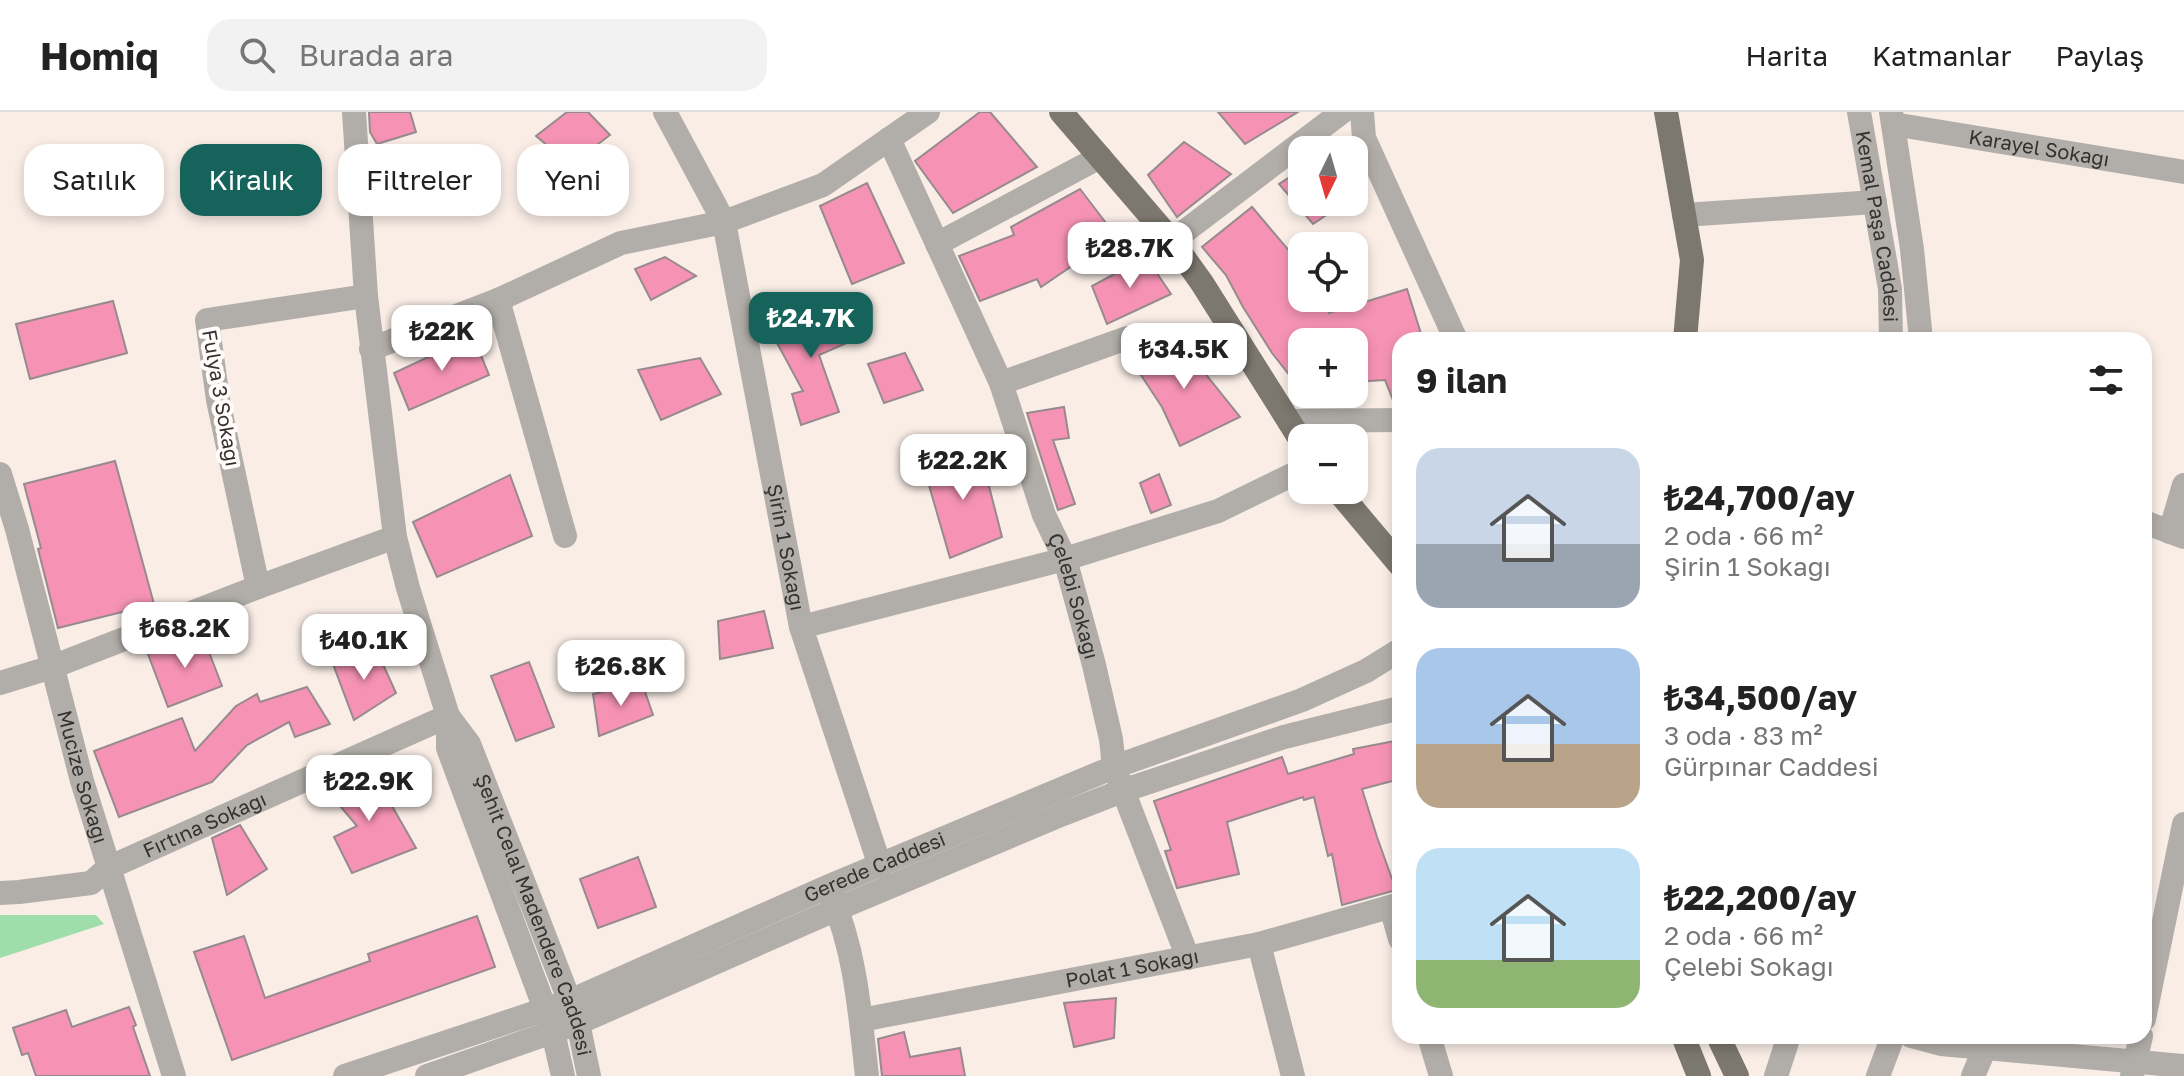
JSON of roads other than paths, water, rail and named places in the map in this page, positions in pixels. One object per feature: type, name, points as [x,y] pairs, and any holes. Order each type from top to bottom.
[{"type":"main road","points":[[1061,112],[1172,241],[1291,424]]},
{"type":"main road","points":[[1666,112],[1692,260],[1686,332]]},
{"type":"main road","points":[[1349,504],[1392,555]]},
{"type":"main road","points":[[1686,1044],[1699,1076]]},
{"type":"main road","points":[[1722,1044],[1737,1076]]},
{"type":"street","name":"Şehit Celal Madendere Caddesi","points":[[354,112],[371,349],[395,537],[448,716],[448,748],[549,1021],[563,1076]]},
{"type":"street","name":"Şirin 1 Sokağı","points":[[665,112],[724,222],[801,627],[880,866]]},
{"type":"street","points":[[371,349],[498,300],[621,243],[724,222],[823,185],[928,112]]},
{"type":"street","points":[[1362,112],[1364,138],[1452,332]]},
{"type":"street","name":"Kemal Paşa Caddesi","points":[[1859,112],[1890,289],[1891,332]]},
{"type":"street","points":[[1172,241],[1335,114]]},
{"type":"street","name":"Kemal Paşa Caddesi","points":[[1892,118],[1912,249],[1920,332]]},
{"type":"street","name":"Karayel Sokağı","points":[[1892,118],[2184,172]]},
{"type":"street","name":"Çelebi Sokağı","points":[[889,139],[1001,383],[1044,515],[1065,559],[1094,665],[1111,739],[1114,767],[1188,958]]},
{"type":"street","points":[[937,244],[1100,157]]},
{"type":"street","points":[[1684,215],[1875,202]]},
{"type":"street","name":"Fulya 3 Sokağı","points":[[258,587],[218,400],[207,320],[366,296]]},
{"type":"street","points":[[498,300],[565,536]]},
{"type":"street","points":[[1001,383],[1127,338]]},
{"type":"street","points":[[1289,421],[1392,420]]},
{"type":"street","name":"Mucize Sokağı","points":[[0,474],[82,781],[174,1076]]},
{"type":"street","points":[[801,627],[1065,559],[1218,511],[1288,477]]},
{"type":"street","points":[[2152,525],[2177,535],[2184,485]]},
{"type":"street","points":[[0,683],[52,667],[395,537]]},
{"type":"street","name":"Gerede Caddesi","points":[[574,1012],[827,887],[1114,767],[1302,700],[1366,671],[1392,655]]},
{"type":"street","name":"Gerede Caddesi","points":[[427,1076],[549,1021],[837,909],[1122,791],[1284,737],[1392,710]]},
{"type":"street","name":"Şehit Celal Madendere Caddesi","points":[[448,716],[469,744],[574,1012],[589,1076]]},
{"type":"street","name":"Fırtına Sokağı","points":[[0,893],[91,883],[108,868],[448,716]]},
{"type":"street","points":[[2152,980],[2184,824]]},
{"type":"street","points":[[827,887],[849,944],[867,1076]]},
{"type":"street","name":"Polat 1 Sokağı","points":[[861,1020],[1259,944],[1392,907]]},
{"type":"street","points":[[1259,944],[1293,1076]]},
{"type":"street","name":"Gerede Caddesi","points":[[345,1076],[549,1021]]},
{"type":"street","points":[[1431,1044],[1441,1076]]},
{"type":"street","points":[[1763,1076],[1773,1044]]},
{"type":"street","points":[[1776,1076],[1786,1044]]},
{"type":"street","points":[[1878,1076],[1890,1044]]},
{"type":"street","points":[[1973,1076],[1984,1044]]},
{"type":"street","points":[[1996,1044],[2134,1069],[2184,1066]]},
{"type":"street","points":[[2134,1069],[2139,1044]]}]
